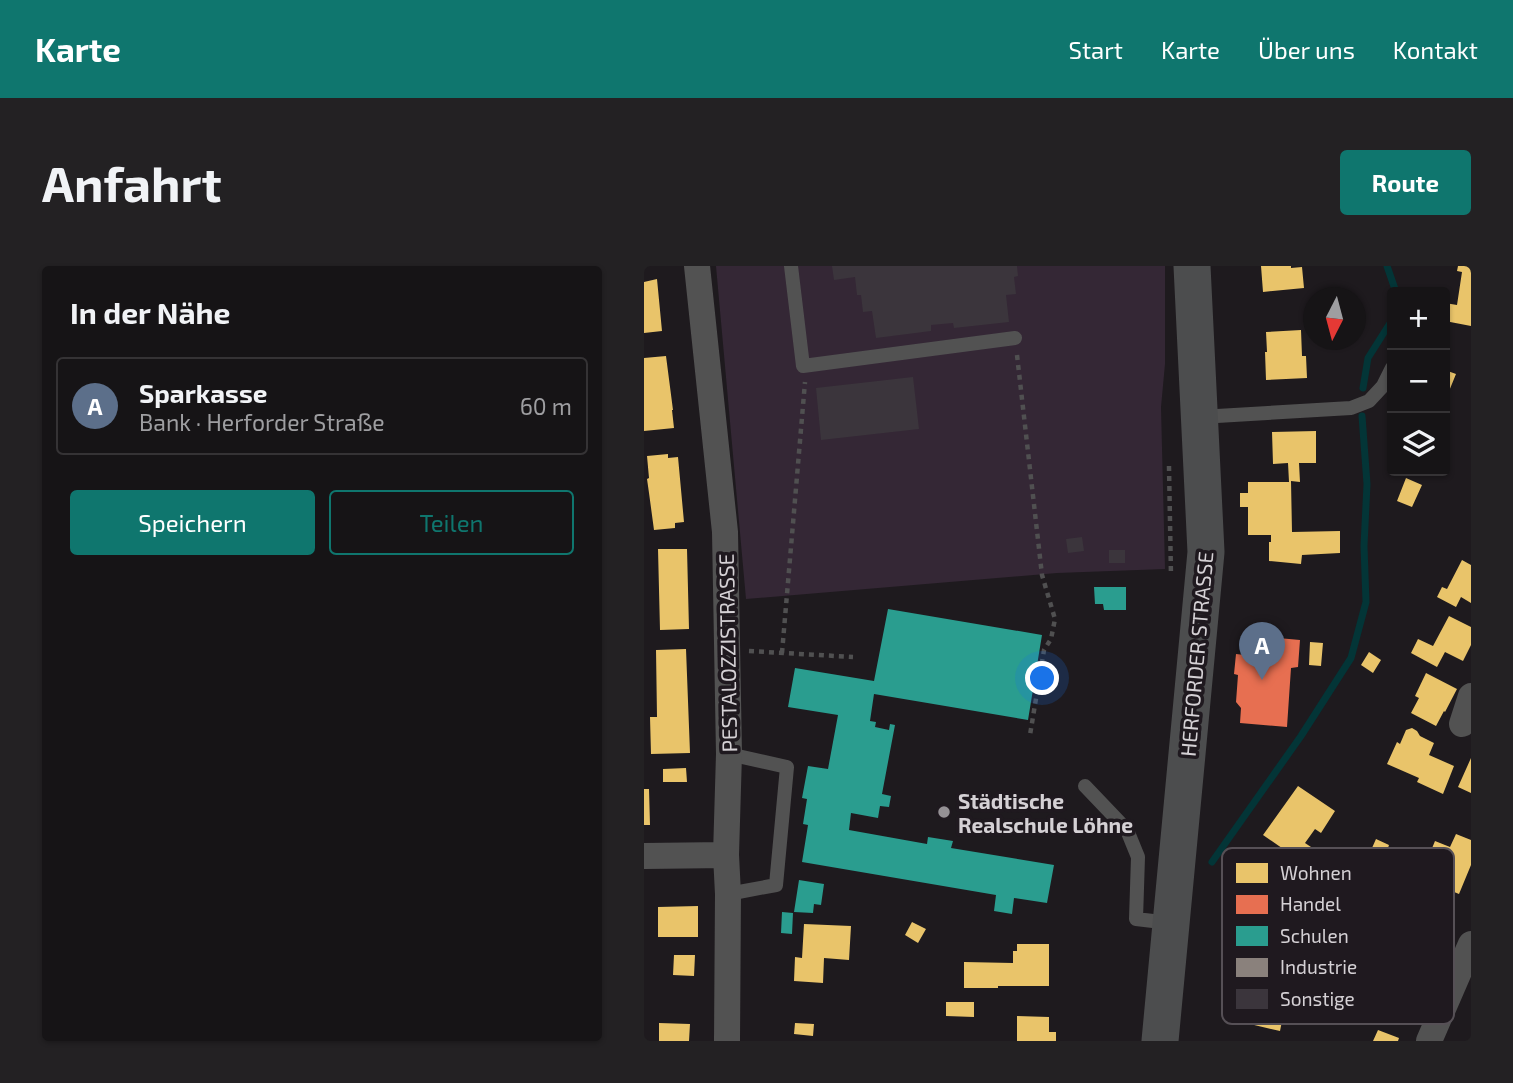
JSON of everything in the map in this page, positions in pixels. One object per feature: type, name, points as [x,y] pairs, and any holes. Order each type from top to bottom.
[{"type":"main road","name":"HERFORDER STRASSE","points":[[1160,1041],[1206,552],[1192,266]]},
{"type":"street","name":"PESTALOZZISTRASSE","points":[[697,266],[725,532],[729,754],[726,855],[727,1041]]},
{"type":"street","points":[[1462,724],[1471,696]]},
{"type":"street","points":[[644,856],[726,855]]},
{"type":"street","points":[[1454,983],[1471,944]]},
{"type":"street","points":[[1429,1041],[1436,1024]]},
{"type":"lane","points":[[790,266],[803,366],[1015,338]]},
{"type":"lane","points":[[1200,418],[1351,408],[1369,401],[1387,378]]},
{"type":"lane","points":[[728,894],[776,885],[787,767],[729,754]]},
{"type":"lane","points":[[1085,786],[1127,831],[1138,857],[1136,919],[1172,923]]},
{"type":"path","points":[[1015,338],[1042,575],[1055,619],[1051,639],[1044,650],[1030,736]]},
{"type":"path","points":[[782,653],[805,380],[803,366]]},
{"type":"path","points":[[1169,454],[1170,589]]},
{"type":"path","points":[[727,650],[853,657]]},
{"type":"shaded area","points":[[716,266],[1165,266],[1165,364],[1161,407],[1165,569],[1057,573],[746,599]]},
{"type":"building: Wohnen","points":[[1261,266],[1302,267],[1303,288],[1263,292]]},
{"type":"building: Wohnen","points":[[1458,266],[1471,266],[1471,326],[1450,322],[1450,304],[1457,305],[1462,272],[1457,271]]},
{"type":"building: Wohnen","points":[[657,279],[662,331],[644,333],[644,282]]},
{"type":"building: Wohnen","points":[[1301,330],[1302,356],[1306,356],[1307,378],[1266,380],[1266,332]]},
{"type":"building: Wohnen","points":[[666,356],[674,428],[644,431],[644,358]]},
{"type":"building: Wohnen","points":[[1450,372],[1456,374],[1450,389]]},
{"type":"building: Wohnen","points":[[1316,431],[1316,463],[1299,463],[1300,482],[1291,481],[1292,532],[1340,531],[1340,553],[1302,555],[1301,564],[1269,561],[1271,535],[1248,535],[1248,507],[1240,507],[1240,493],[1248,493],[1248,482],[1289,482],[1288,463],[1273,464],[1272,432]]},
{"type":"building: Wohnen","points":[[668,454],[668,458],[678,457],[684,522],[675,523],[675,528],[654,530],[647,479],[647,456]]},
{"type":"building: Wohnen","points":[[1406,478],[1422,485],[1412,507],[1397,501]]},
{"type":"building: Wohnen","points":[[658,549],[687,549],[689,629],[660,630]]},
{"type":"building: Wohnen","points":[[1462,560],[1471,565],[1471,603],[1461,597],[1456,607],[1437,597],[1442,587],[1447,589]]},
{"type":"building: Wohnen","points":[[1449,616],[1471,627],[1471,645],[1463,661],[1445,652],[1437,667],[1411,653],[1418,639],[1433,646]]},
{"type":"building: Wohnen","points":[[1310,642],[1323,643],[1321,666],[1309,665]]},
{"type":"building: Wohnen","points":[[686,649],[690,753],[651,754],[650,717],[657,717],[656,650]]},
{"type":"building: Wohnen","points":[[1369,652],[1381,660],[1373,673],[1361,665]]},
{"type":"building: Wohnen","points":[[1426,673],[1457,689],[1436,726],[1411,713],[1419,698],[1415,696]]},
{"type":"building: Wohnen","points":[[1412,728],[1420,736],[1434,743],[1429,755],[1454,766],[1443,794],[1417,782],[1419,778],[1387,764],[1397,742],[1400,744],[1406,730]]},
{"type":"building: Wohnen","points":[[1471,758],[1471,793],[1458,787]]},
{"type":"building: Wohnen","points":[[686,768],[687,782],[663,782],[663,769]]},
{"type":"building: Wohnen","points":[[1298,786],[1335,811],[1321,833],[1315,829],[1305,843],[1312,848],[1282,848],[1263,835]]},
{"type":"building: Wohnen","points":[[644,789],[649,789],[650,825],[644,825]]},
{"type":"building: Wohnen","points":[[1456,834],[1471,840],[1471,865],[1459,894],[1454,892],[1454,848],[1432,848],[1435,841],[1450,847]]},
{"type":"building: Wohnen","points":[[1376,839],[1389,845],[1388,848],[1372,848]]},
{"type":"building: Wohnen","points":[[698,906],[698,937],[658,937],[658,907]]},
{"type":"building: Wohnen","points":[[912,922],[926,929],[918,943],[905,935]]},
{"type":"building: Wohnen","points":[[804,924],[851,926],[849,960],[824,958],[823,983],[794,981],[795,957],[802,958]]},
{"type":"building: Wohnen","points":[[1017,944],[1049,944],[1049,986],[964,988],[964,962],[1013,963],[1013,951],[1017,951]]},
{"type":"building: Wohnen","points":[[674,955],[695,955],[694,976],[673,975]]},
{"type":"building: Wohnen","points":[[946,1002],[974,1002],[974,1017],[946,1016]]},
{"type":"building: Wohnen","points":[[1017,1016],[1049,1017],[1049,1032],[1056,1032],[1056,1041],[1017,1041]]},
{"type":"building: Wohnen","points":[[659,1023],[690,1024],[689,1041],[659,1041]]},
{"type":"building: Wohnen","points":[[795,1023],[814,1024],[813,1036],[794,1034]]},
{"type":"building: Wohnen","points":[[1250,1024],[1281,1024],[1280,1031]]},
{"type":"building: Wohnen","points":[[1378,1030],[1399,1038],[1398,1041],[1373,1041]]},
{"type":"building: Handel","points":[[1257,636],[1300,640],[1298,667],[1291,668],[1287,727],[1240,723],[1241,708],[1236,702],[1238,675],[1234,674],[1236,654],[1245,655],[1245,649],[1256,651]]},
{"type":"building: Schulen","points":[[1094,587],[1126,587],[1126,610],[1104,610],[1103,604],[1095,604]]},
{"type":"building: Schulen","points":[[888,609],[1042,635],[1028,720],[874,694],[870,721],[876,722],[875,727],[889,730],[890,724],[895,725],[882,794],[891,796],[889,807],[880,806],[878,818],[851,813],[849,830],[927,844],[928,837],[953,841],[951,848],[1054,865],[1047,903],[1014,898],[1012,914],[994,911],[996,895],[802,862],[808,825],[803,824],[807,799],[802,798],[808,766],[828,769],[838,715],[788,707],[795,668],[874,681]]},
{"type":"building: Schulen","points":[[799,880],[824,884],[821,905],[814,904],[813,913],[794,912]]},
{"type":"building: Schulen","points":[[782,912],[793,913],[792,934],[781,933]]},
{"type":"building: Sonstige","points":[[832,266],[1017,266],[1018,276],[1014,277],[1016,294],[1006,295],[1009,322],[954,328],[953,323],[931,325],[931,331],[876,338],[872,311],[863,312],[855,277],[834,280]]},
{"type":"building: Sonstige","points":[[913,377],[919,429],[821,440],[816,388]]},
{"type":"building: Sonstige","points":[[1082,537],[1084,551],[1068,553],[1066,539]]},
{"type":"building: Sonstige","points":[[1109,550],[1125,550],[1125,563],[1109,563]]},
{"type":"waterway","points":[[1387,266],[1394,287]]},
{"type":"waterway","points":[[1363,388],[1368,358],[1387,328]]},
{"type":"waterway","points":[[1212,862],[1301,736],[1351,658],[1366,602],[1364,546],[1367,484],[1362,416]]},
{"type":"place","name":"Sparkasse","points":[[1262,680]]},
{"type":"place","name":"Städtische Realschule Löhne","points":[[944,812]]}]
